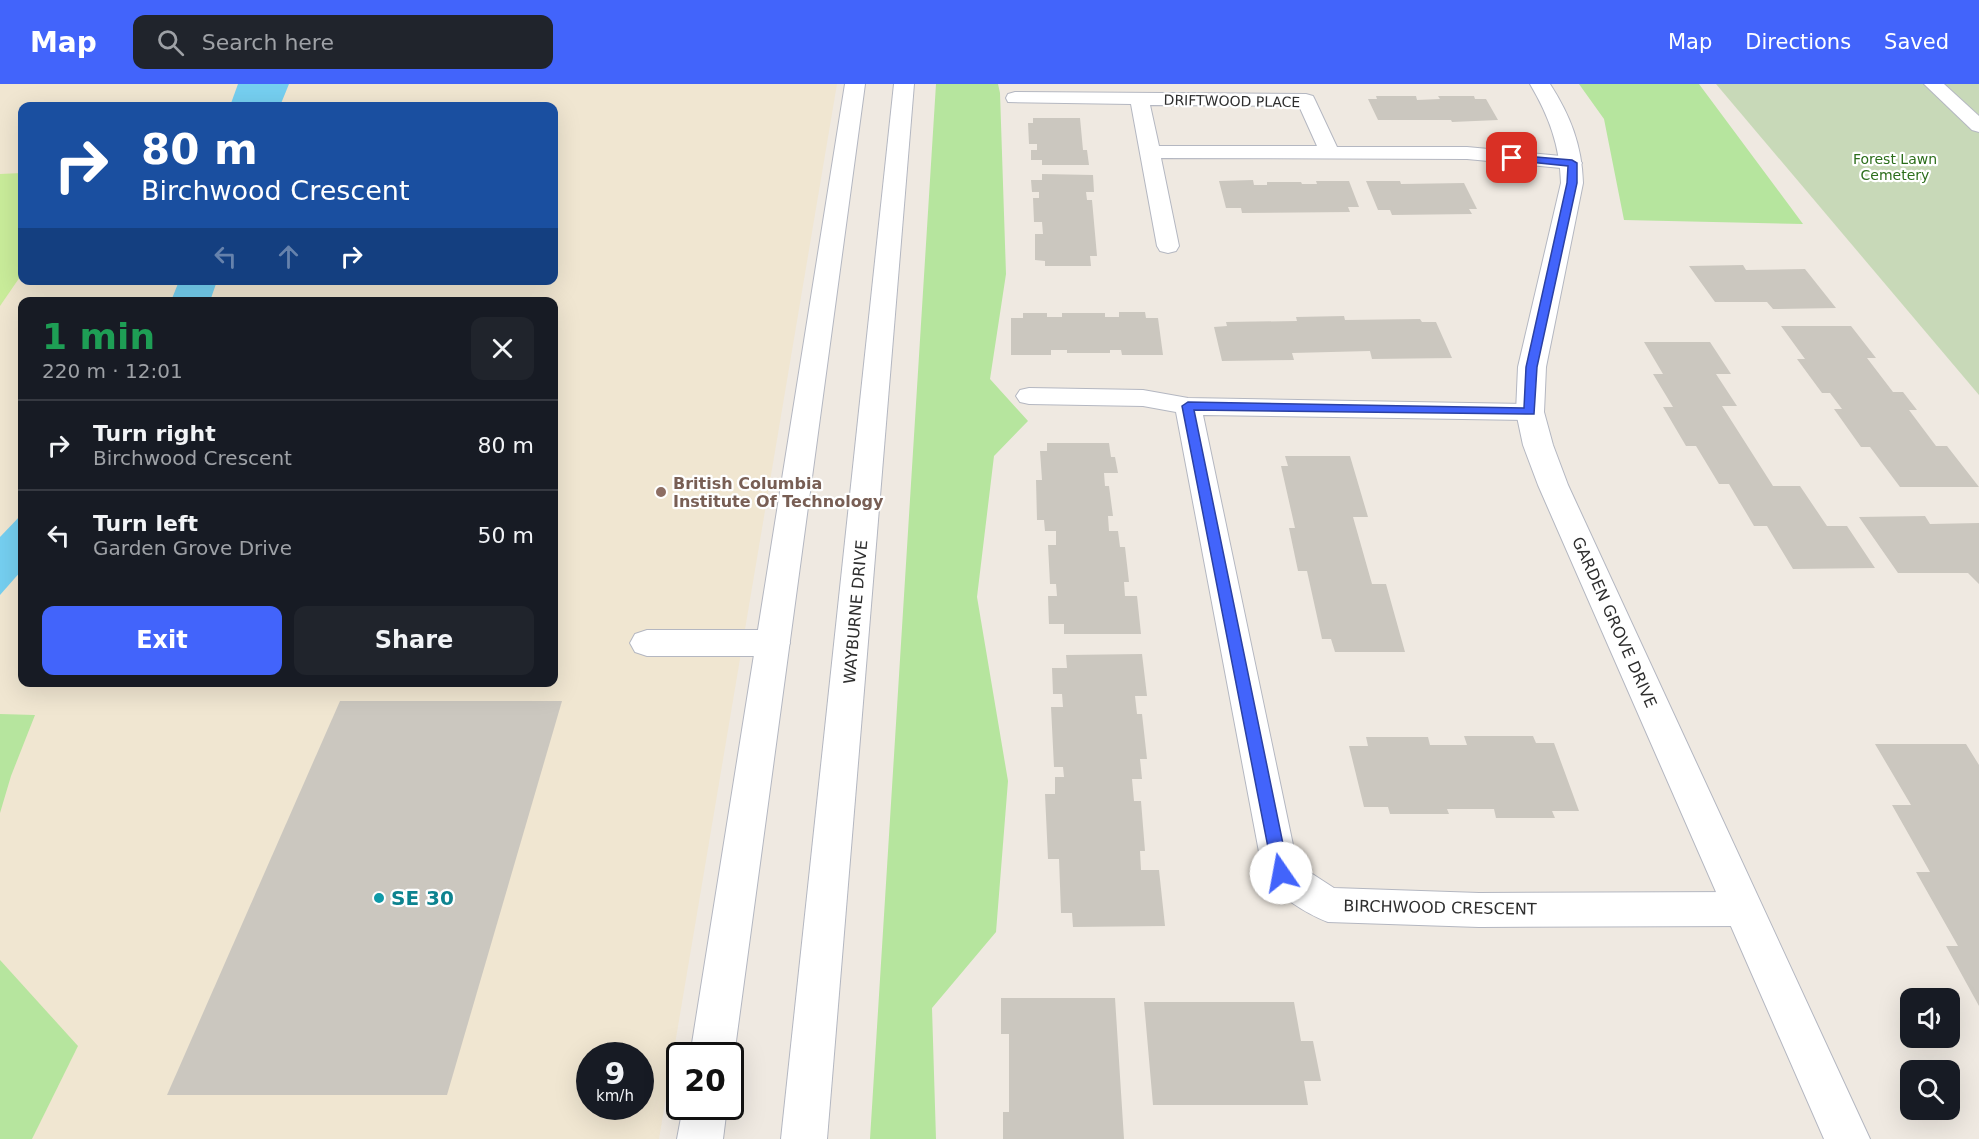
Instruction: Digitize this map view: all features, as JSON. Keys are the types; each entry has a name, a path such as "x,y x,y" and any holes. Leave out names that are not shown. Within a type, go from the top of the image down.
{"street":[{"path":"714,1042 855,84"},
{"name":"WAYBURNE DRIVE","path":"804,1139 904,84"},
{"name":"GARDEN GROVE DRIVE","path":"1540,84 1565,127 1572,163 1572,183 1532,367 1530,412 1538,445 1553,485 1847,1139"},
{"path":"647,642 773,642"},
{"path":"700,1139 703,1120"}],"lane":[{"path":"1933,84 1979,126"},
{"name":"DRIFTWOOD PLACE","path":"1015,98 1306,100 1329,152"},
{"name":"DRIFTWOOD PLACE","path":"1140,100 1168,246"},
{"path":"1150,152 1467,153 1572,163"},
{"path":"1029,396 1143,398 1188,406 1530,412"},
{"name":"BIRCHWOOD CRESCENT","path":"1188,406 1281,873 1328,905 1479,910 1744,909"}],"shaded area":[{"name":"British Columbia Institute Of Technology","path":"0,84 837,84 675,1042 666,1042 666,1098 659,1139 0,1139"}],"green space":[{"path":"936,84 998,84 1000,93 1006,274 990,379 1028,421 994,456 977,597 1008,781 996,932 932,1008 936,1139 870,1139"},
{"path":"1579,84 1699,84 1803,224 1624,220 1604,119"},
{"name":"Forest Lawn Cemetery","path":"1716,84 1979,84 1979,395"},
{"path":"18,173 18,280 0,306 0,174"},
{"path":"0,714 35,715 11,776 0,813"},
{"path":"0,960 78,1046 32,1139 0,1139"}],"water":[{"path":"238,84 289,84 282,102 231,102"},
{"path":"177,285 216,285 211,297 173,297"},
{"path":"18,518 18,575 0,595 0,537"}],"building":[{"path":"1376,96 1416,96 1417,100 1440,99 1438,96 1474,96 1475,99 1486,99 1498,120 1452,122 1451,120 1378,120 1368,99 1377,99"},
{"path":"1033,118 1080,118 1083,150 1087,150 1089,165 1042,165 1042,160 1031,160 1031,150 1037,150 1037,144 1029,144 1028,123 1033,123"},
{"path":"1042,174 1093,175 1094,192 1086,192 1087,200 1092,200 1097,256 1090,256 1091,266 1045,266 1045,261 1035,260 1035,234 1043,234 1042,222 1034,222 1033,198 1039,198 1039,192 1032,192 1031,180 1042,180"},
{"path":"1253,180 1254,185 1267,185 1267,182 1317,184 1316,181 1349,181 1359,207 1348,207 1350,212 1242,213 1241,208 1226,208 1219,181"},
{"path":"1366,181 1400,181 1401,184 1464,183 1477,209 1469,209 1472,214 1392,215 1390,210 1378,210"},
{"path":"1743,265 1746,270 1805,269 1836,308 1773,309 1767,302 1715,302 1689,266"},
{"path":"1119,312 1145,312 1146,318 1158,318 1163,355 1122,355 1121,350 1110,350 1110,353 1067,353 1067,350 1051,350 1051,355 1011,355 1011,318 1023,318 1023,313 1047,313 1047,317 1062,317 1062,313 1105,313 1105,317 1119,317"},
{"path":"1344,316 1345,320 1420,319 1422,322 1436,322 1452,358 1372,359 1370,351 1292,353 1294,360 1222,361 1214,327 1227,326 1226,322 1297,321 1296,317"},
{"path":"1781,326 1851,326 1876,358 1867,358 1893,392 1903,392 1917,410 1909,410 1936,446 1947,446 1979,487 1900,487 1870,447 1861,447 1834,409 1842,409 1830,393 1822,393 1797,359 1805,359"},
{"path":"1644,342 1710,342 1731,374 1716,374 1737,406 1722,406 1773,486 1800,486 1827,526 1847,526 1875,568 1793,569 1767,526 1754,526 1729,484 1719,484 1696,446 1686,446 1663,407 1673,407 1653,374 1663,374"},
{"path":"1047,443 1109,443 1111,457 1115,457 1118,473 1104,473 1105,486 1109,486 1113,516 1108,516 1109,531 1118,531 1120,547 1125,547 1129,582 1124,582 1125,596 1137,596 1141,634 1064,634 1064,624 1049,624 1048,596 1057,596 1056,584 1050,584 1048,545 1056,545 1056,531 1045,531 1044,520 1037,520 1036,480 1042,480 1040,451 1047,451"},
{"path":"1285,456 1350,456 1368,517 1353,517 1372,584 1386,584 1405,652 1335,652 1331,639 1322,639 1307,571 1298,571 1289,528 1295,528 1281,466 1288,466"},
{"path":"1925,516 1930,524 1979,523 1979,584 1968,573 1898,573 1859,517"},
{"path":"1142,654 1147,696 1135,696 1137,714 1142,714 1147,759 1140,759 1142,779 1132,779 1134,801 1141,801 1145,851 1140,851 1141,870 1159,870 1165,926 1073,927 1072,913 1061,913 1059,859 1048,859 1045,794 1055,794 1055,777 1064,777 1063,767 1054,767 1051,707 1063,707 1062,694 1053,694 1052,668 1067,668 1066,655"},
{"name":"SE 30","path":"340,701 562,701 447,1095 167,1095"},
{"path":"1464,736 1533,736 1536,743 1554,743 1579,811 1552,811 1555,818 1496,818 1494,809 1447,809 1449,814 1390,814 1388,807 1364,807 1349,746 1368,746 1366,737 1428,737 1430,745 1467,745"},
{"path":"1875,744 1966,744 1979,765 1979,1006 1946,946 1958,946 1916,872 1930,872 1892,805 1911,805"},
{"path":"1001,998 1115,998 1124,1139 1003,1139 1003,1112 1009,1112 1009,1034 1001,1034"},
{"path":"1144,1002 1294,1002 1301,1041 1313,1041 1321,1081 1304,1081 1308,1105 1153,1105"}],"place":[{"name":"British Columbia Institute Of Technology","path":"661,492"},
{"name":"SE 30","path":"379,898"}],"route":[{"path":"1281,873 1258,767 1188,406 1530,412 1532,367 1572,183 1572,163 1512,158"}]}
